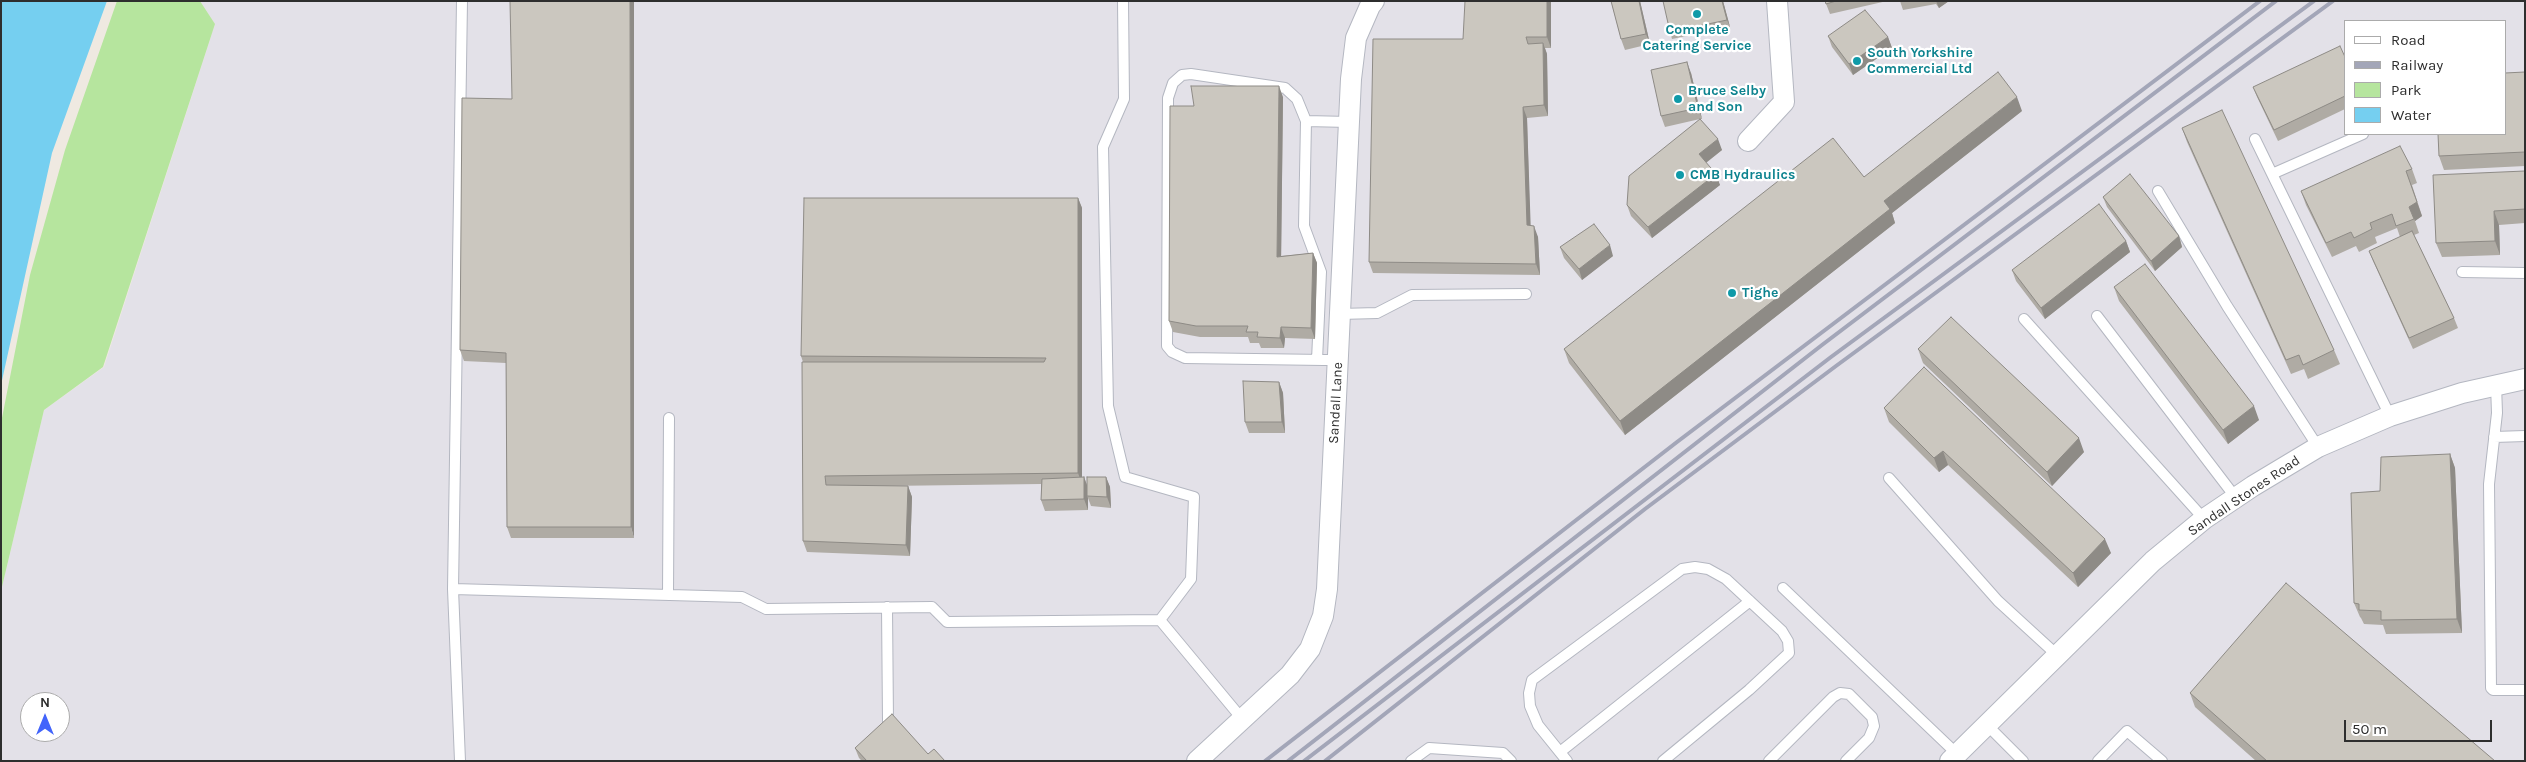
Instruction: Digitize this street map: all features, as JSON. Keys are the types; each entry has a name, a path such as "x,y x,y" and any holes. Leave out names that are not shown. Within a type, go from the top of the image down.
{"street":[{"name":"Sandall Lane","path":"1197,761 1290,675 1310,649 1323,616 1327,589 1349,122 1356,38 1374,1"},
{"path":"1748,141 1784,102 1777,1"},
{"name":"Sandall Stones Road","path":"1953,757 2153,561 2204,519 2318,446 2390,416 2462,392 2525,379"}],"lane":[{"path":"460,761 453,589 462,1"},
{"path":"1123,1 1124,99 1103,147 1108,406 1125,477 1194,497 1191,579 1160,620"},
{"path":"1317,360 1321,280 1318,259 1309,242 1304,226 1306,121 1297,99 1285,88 1191,74 1182,75 1173,83 1168,98 1167,346 1172,352 1185,358 1317,360 1338,360"},
{"path":"1306,121 1349,122"},
{"path":"2272,174 2361,135"},
{"path":"2255,139 2390,416"},
{"path":"2158,191 2227,306 2318,446"},
{"path":"2462,272 2525,272"},
{"path":"1340,314 1377,312 1412,295 1526,294"},
{"path":"2097,316 2236,498"},
{"path":"2024,319 2204,519"},
{"path":"2496,385 2497,413 2489,484 2491,688 2493,690 2525,690"},
{"path":"668,595 669,418"},
{"path":"2494,437 2525,436"},
{"path":"1889,478 1998,601 2057,655"},
{"path":"1663,761 1749,690 1789,653 1788,641 1782,631 1750,601 1726,579 1708,569 1695,567 1682,569 1532,680 1529,693 1530,706 1538,725 1563,757 1750,601"},
{"path":"1783,588 1953,757"},
{"path":"453,589 742,597 766,609 932,607 947,622 1160,620"},
{"path":"887,607 888,720"},
{"path":"1160,620 1243,720"},
{"path":"1769,761 1832,697 1840,692 1849,694 1872,717 1874,726 1869,738 1846,761"},
{"path":"1987,724 2023,761"},
{"path":"2098,761 2127,731 2162,761"},
{"path":"1411,761 1429,748 1503,753 1511,761"}],"shaded area":[{"path":"200,1 2525,1 2525,761 1,761 1,591 44,410 104,367 215,24"}],"green space":[{"path":"117,1 200,1 215,24 103,367 44,410 1,591 1,423 30,275 65,150"}],"water":[{"path":"1,1 107,1 52,153 1,385"}],"building":[{"path":"510,1 630,1 631,527 507,527 506,353 460,350 462,98 512,99"},
{"path":"1465,1 1547,1 1547,37 1526,37 1528,44 1543,43 1544,105 1523,107 1527,225 1534,226 1536,264 1369,262 1373,39 1463,39"},
{"path":"1611,1 1639,1 1646,34 1621,39"},
{"name":"Complete Catering Service","path":"1663,1 1722,1 1727,20 1670,32"},
{"path":"1825,1 1836,1 1826,4"},
{"name":"South Yorkshire Commercial Ltd","path":"1865,10 1888,37 1849,64 1828,36"},
{"path":"2340,46 2344,55 2344,96 2274,130 2253,87"},
{"name":"Bruce Selby and Son","path":"1687,62 1698,108 1661,116 1651,70"},
{"name":"Tighe","path":"1998,72 2017,97 1884,201 1890,209 1620,421 1564,349 1833,138 1864,177"},
{"path":"2525,72 2525,152 2439,156 2438,135 2506,135 2506,73"},
{"path":"1191,86 1279,86 1277,257 1313,253 1311,328 1281,327 1280,338 1257,337 1258,332 1246,332 1248,326 1196,326 1169,321 1170,106 1194,106"},
{"path":"2222,110 2334,350 2303,365 2299,355 2286,360 2182,128"},
{"name":"CMB Hydraulics","path":"1700,119 1718,139 1699,154 1716,174 1648,227 1627,205 1629,176"},
{"path":"2400,146 2412,169 2406,171 2417,202 2409,207 2414,219 2396,226 2392,214 2370,223 2372,229 2354,238 2351,232 2326,243 2301,191"},
{"path":"2525,171 2525,209 2494,211 2495,241 2436,243 2433,175"},
{"path":"2130,174 2179,236 2151,261 2103,197"},
{"path":"804,198 1078,198 1078,473 825,476 826,485 908,486 906,545 803,541 802,362 1044,362 1046,358 801,356"},
{"path":"2099,204 2126,241 2041,308 2012,270"},
{"path":"1594,224 1610,245 1579,269 1560,247"},
{"path":"2412,231 2454,318 2409,338 2369,251"},
{"path":"2145,264 2254,406 2223,430 2114,287"},
{"path":"1951,317 2079,438 2047,472 1918,349"},
{"path":"1924,367 2105,539 2073,573 1943,451 1934,458 1884,408"},
{"path":"1243,381 1279,382 1282,422 1245,422"},
{"path":"2450,454 2457,619 2381,620 2381,611 2359,610 2359,604 2354,603 2351,493 2380,491 2381,457"},
{"path":"1084,477 1084,499 1041,500 1042,479"},
{"path":"1087,477 1106,477 1107,497 1087,496"},
{"path":"2286,583 2495,761 2267,761 2190,693"},
{"path":"892,714 928,754 934,749 945,761 867,761 855,748"}],"railway":[{"path":"1265,761 1677,442 2260,1"},
{"path":"1288,761 1822,345 2276,1"},
{"path":"1304,761 1831,357 2314,1"},
{"path":"1325,761 1645,509 1836,366 2333,1"}],"place":[{"name":"Complete Catering Service","path":"1697,14"},
{"name":"South Yorkshire Commercial Ltd","path":"1857,61"},
{"name":"Bruce Selby and Son","path":"1678,99"},
{"name":"CMB Hydraulics","path":"1680,175"},
{"name":"Tighe","path":"1732,293"}]}
